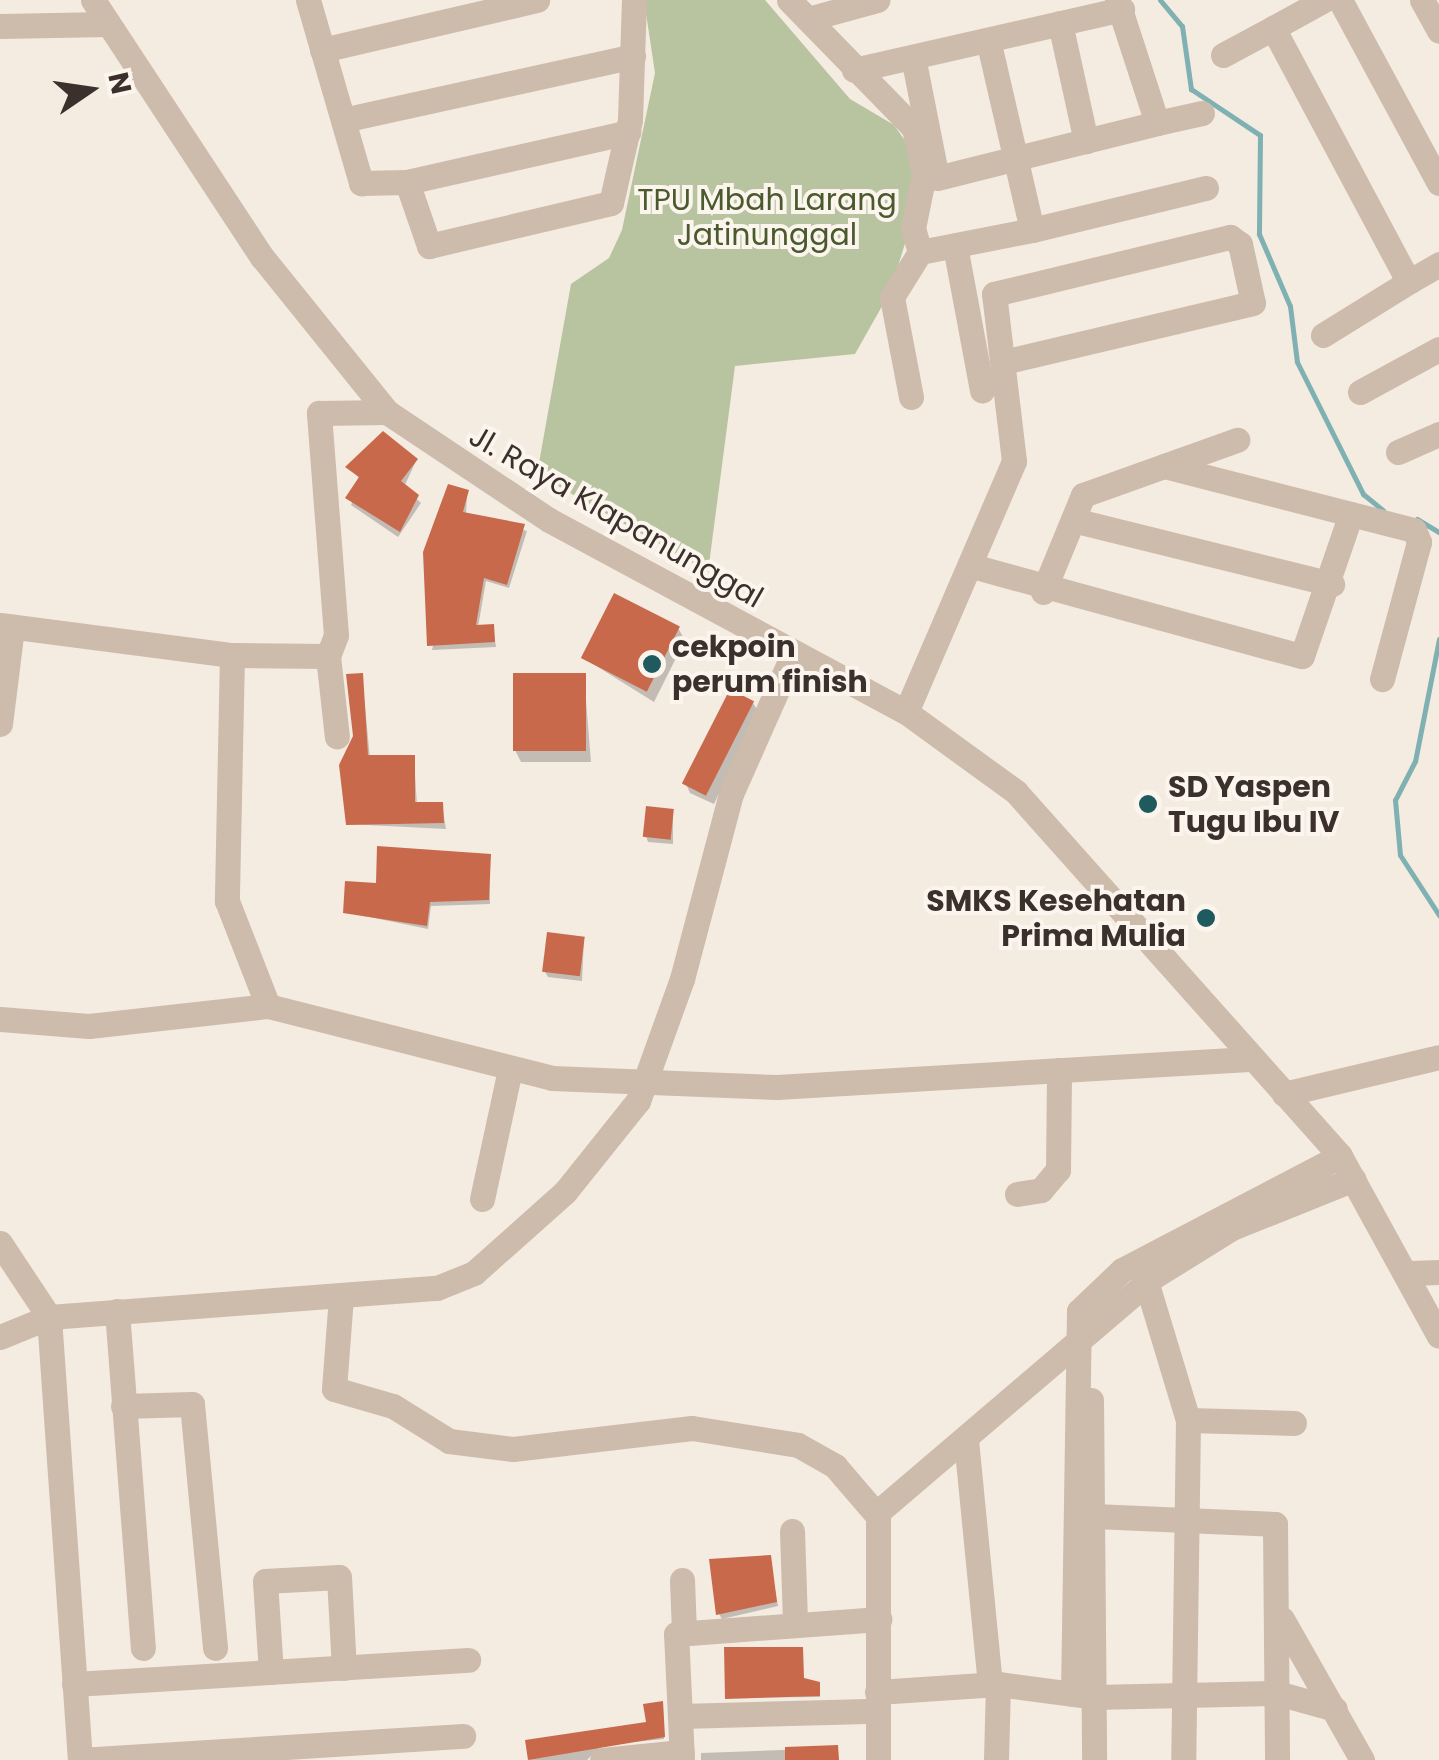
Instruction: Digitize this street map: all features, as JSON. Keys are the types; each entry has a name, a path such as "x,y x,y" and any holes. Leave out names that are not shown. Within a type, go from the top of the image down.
{"street":[{"name":"Jl. Raya Klapanunggal","path":"93,0 262,257 387,412 549,520 906,712 1016,792 1340,1156 1410,1274 1439,1336"},
{"path":"308,0 365,188 628,132"},
{"path":"322,50 537,0"},
{"path":"407,182 426,244 459,242 611,203 628,132 634,0"},
{"path":"789,0 914,128 930,180"},
{"path":"808,19 877,0"},
{"path":"1223,55 1324,0"},
{"path":"1340,0 1439,183"},
{"path":"1422,0 1439,31"},
{"path":"854,70 1060,24 1120,4 1157,123"},
{"path":"0,26 108,24"},
{"path":"1060,24 1086,140"},
{"path":"1273,28 1410,281"},
{"path":"988,40 1032,230"},
{"path":"343,120 633,56"},
{"path":"910,397 892,297 920,252 913,228 930,180 914,57"},
{"path":"930,180 1202,113"},
{"path":"920,252 1206,188"},
{"path":"906,712 972,566 1016,451 1004,362 998,290 1230,238 1240,244 1250,304 1004,362"},
{"path":"955,246 982,390"},
{"path":"1323,335 1439,264"},
{"path":"1360,392 1439,348"},
{"path":"337,737 328,656 336,635 318,413 387,412"},
{"path":"1398,452 1439,434"},
{"path":"1043,592 1083,496 1238,440"},
{"path":"1164,466 1352,514 1419,538 1382,678"},
{"path":"972,566 1043,592 1302,656 1332,584 1352,514"},
{"path":"1072,520 1332,584"},
{"path":"0,724 6,626 232,655 328,656"},
{"path":"0,1337 49,1317 437,1288 474,1273 606,1149 648,1079 730,794 793,654"},
{"path":"232,655 227,901 268,1006"},
{"path":"0,1020 89,1026 268,1006 510,1070 777,1087 1253,1059"},
{"path":"1284,1094 1439,1057"},
{"path":"482,1200 510,1070"},
{"path":"1017,1194 1047,1186 1058,1170 1059,1070"},
{"path":"1084,1696 1094,1516 1079,1312 1122,1270 1340,1156"},
{"path":"877,1514 1146,1281 1232,1228 1354,1179"},
{"path":"0,1243 49,1317 80,1760 464,1736"},
{"path":"1410,1274 1439,1272"},
{"path":"1146,1281 1188,1420 1183,1760"},
{"path":"340,1296 334,1388 393,1406 449,1441 513,1449 692,1428 798,1445 836,1466 877,1514 882,1692 878,1760"},
{"path":"117,1310 143,1648"},
{"path":"1081,1335 1084,1696 1094,1760"},
{"path":"122,1406 192,1404 215,1648"},
{"path":"1188,1420 1294,1423"},
{"path":"966,1440 994,1684 996,1760"},
{"path":"1094,1516 1275,1524 1282,1619 1277,1760"},
{"path":"792,1531 795,1620"},
{"path":"271,1672 265,1581 339,1577 344,1668"},
{"path":"602,1760 682,1756 671,1652 684,1631 682,1580"},
{"path":"684,1631 795,1620 878,1619"},
{"path":"1282,1619 1362,1760"},
{"path":"74,1684 468,1660"},
{"path":"680,1716 882,1692 994,1684 1084,1696 1277,1693 1334,1709"},
{"path":"882,1692 895,1760"}],"green space":[{"name":"TPU Mbah Larang Jatinunggal","path":"644,0 765,0 850,99 894,125 915,155 915,211 890,292 855,354 735,366 708,572 537,474 571,284 609,258 622,230 655,73"}],"building":[{"path":"383,431 418,459 401,481 419,495 400,532 345,498 359,477 345,467"},
{"path":"448,484 469,490 463,512 525,524 507,585 484,578 476,625 494,624 495,642 427,646 423,552"},
{"path":"614,593 680,627 647,692 581,658"},
{"path":"363,673 368,755 415,755 415,802 443,802 444,823 346,825 339,765 353,736 346,674"},
{"path":"513,673 586,673 586,751 513,751"},
{"path":"730,689 754,701 706,796 682,783"},
{"path":"646,806 674,809 671,840 643,837"},
{"path":"377,846 491,854 489,900 430,902 427,926 343,913 345,881 376,883"},
{"path":"547,932 585,937 580,976 542,972"},
{"path":"771,1555 777,1602 716,1615 709,1559"},
{"path":"724,1647 803,1647 804,1678 820,1682 820,1696 725,1699"},
{"path":"663,1701 665,1737 528,1760 525,1740 646,1722 643,1704"},
{"path":"838,1745 839,1760 785,1760 785,1747"}],"waterway":[{"path":"1160,0 1182,26 1191,89 1260,135 1259,234 1290,306 1297,362 1363,494 1383,510"},
{"path":"1417,519 1439,532"},
{"path":"1439,639 1415,761 1395,800 1400,855 1439,915"}],"place":[{"name":"cekpoin perum finish","path":"652,664"},
{"name":"SD Yaspen Tugu Ibu IV","path":"1148,804"},
{"name":"SMKS Kesehatan Prima Mulia","path":"1206,918"}]}
